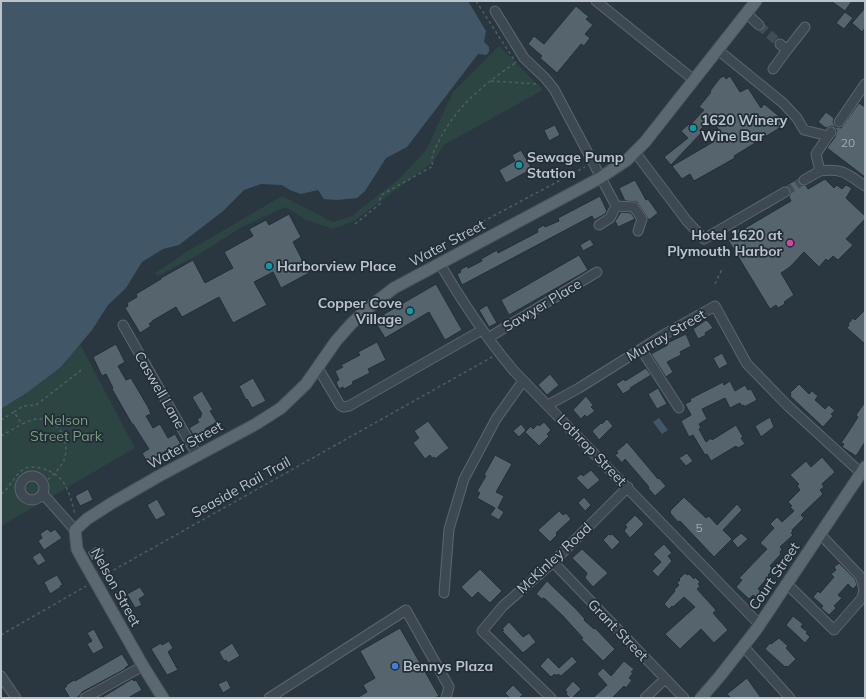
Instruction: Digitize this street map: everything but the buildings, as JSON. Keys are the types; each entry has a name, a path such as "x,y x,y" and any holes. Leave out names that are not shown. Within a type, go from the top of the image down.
{"main road":[{"name":"Water Street","path":"75,530 87,519 197,455 256,424 281,408 306,384 336,341 367,308 394,288 600,178 627,160 645,142 756,1"},
{"name":"Court Street","path":"701,698 760,625 863,470"},
{"name":"Nelson Street","path":"75,530 77,549 142,666 163,698"}],"street":[{"path":"596,1 694,80"},
{"path":"495,11 524,58 550,84 565,108 600,178 616,206"},
{"path":"746,13 759,25"},
{"path":"773,69 783,47 805,27"},
{"path":"718,50 783,103 797,118 804,130 829,134 816,154 820,171"},
{"path":"839,122 865,84"},
{"path":"634,152 687,221 704,239 785,192"},
{"path":"804,180 820,171 843,171 865,186"},
{"path":"599,225 610,218 616,206"},
{"path":"616,206 634,207 642,219 638,231"},
{"name":"Lothrop Street","path":"440,264 499,353 523,380 760,625"},
{"name":"Sawyer Place","path":"318,368 340,405 349,406 485,334 597,272"},
{"name":"Murray Street","path":"548,405 579,388 688,320 715,306 747,364 788,406 863,470"},
{"name":"Caswell Lane","path":"123,325 197,455"},
{"path":"641,349 679,408"},
{"path":"444,593 450,529 464,479 496,419 523,380"},
{"path":"30,475 42,479 44,483 45,491 42,497 37,500 26,499 20,491 20,484 24,478 30,475"},
{"name":"McKinley Road","path":"551,698 482,631 503,606 553,562 628,487"},
{"path":"43,494 75,530"},
{"path":"787,584 834,630 862,598 864,589 860,576 820,534"},
{"name":"Grant Street","path":"553,562 684,698"},
{"path":"269,698 406,610 449,687 446,698"},
{"path":"743,646 790,698"},
{"path":"85,698 142,666"},
{"path":"1,676 16,698"},
{"path":"645,698 665,679"}],"path":[{"path":"476,1 516,64"},
{"path":"354,224 381,203 380,199 383,194 433,166 431,161 433,152 451,121 464,103 496,76 524,58"},
{"path":"491,81 550,84"},
{"path":"715,284 722,269"},
{"name":"Seaside Rail Trail","path":"1,636 95,581 492,357"},
{"path":"1,420 23,406 36,405 84,368"},
{"path":"14,412 22,424"},
{"path":"1,436 34,419 45,420 59,428 64,435 66,451 61,466 55,474 44,483"},
{"path":"1,494 10,485 18,473 26,468 38,468 55,474 61,478 68,490 75,514"}],"green space":[{"path":"499,46 543,90 444,145 433,162 354,221 333,229 306,220 285,207 240,228 198,255 158,276 155,273 188,251 282,196 333,222 352,216 400,178 426,150 453,92"},
{"name":"Nelson Street Park","path":"80,344 135,448 1,526 1,409 28,392 61,367"}],"water":[{"path":"1,1 468,1 486,31 484,42 489,47 489,52 486,55 478,54 407,147 386,158 365,191 357,198 337,200 324,199 318,190 301,194 282,185 261,184 244,190 223,211 179,245 163,249 142,262 126,288 108,305 92,330 61,367 28,392 1,409"},
{"path":"659,418 668,430 662,434 653,422"}],"tunnel":[{"path":"759,25 780,44"},
{"path":"785,192 804,180"}],"place":[{"name":"1620 Winery Wine Bar","path":"693,128"},
{"name":"Sewage Pump Station","path":"519,165"},
{"name":"Hotel 1620 at Plymouth Harbor","path":"790,243"},
{"name":"Harborview Place","path":"269,266"},
{"name":"Copper Cove Village","path":"410,311"},
{"name":"Bennys Plaza","path":"395,666"}]}
